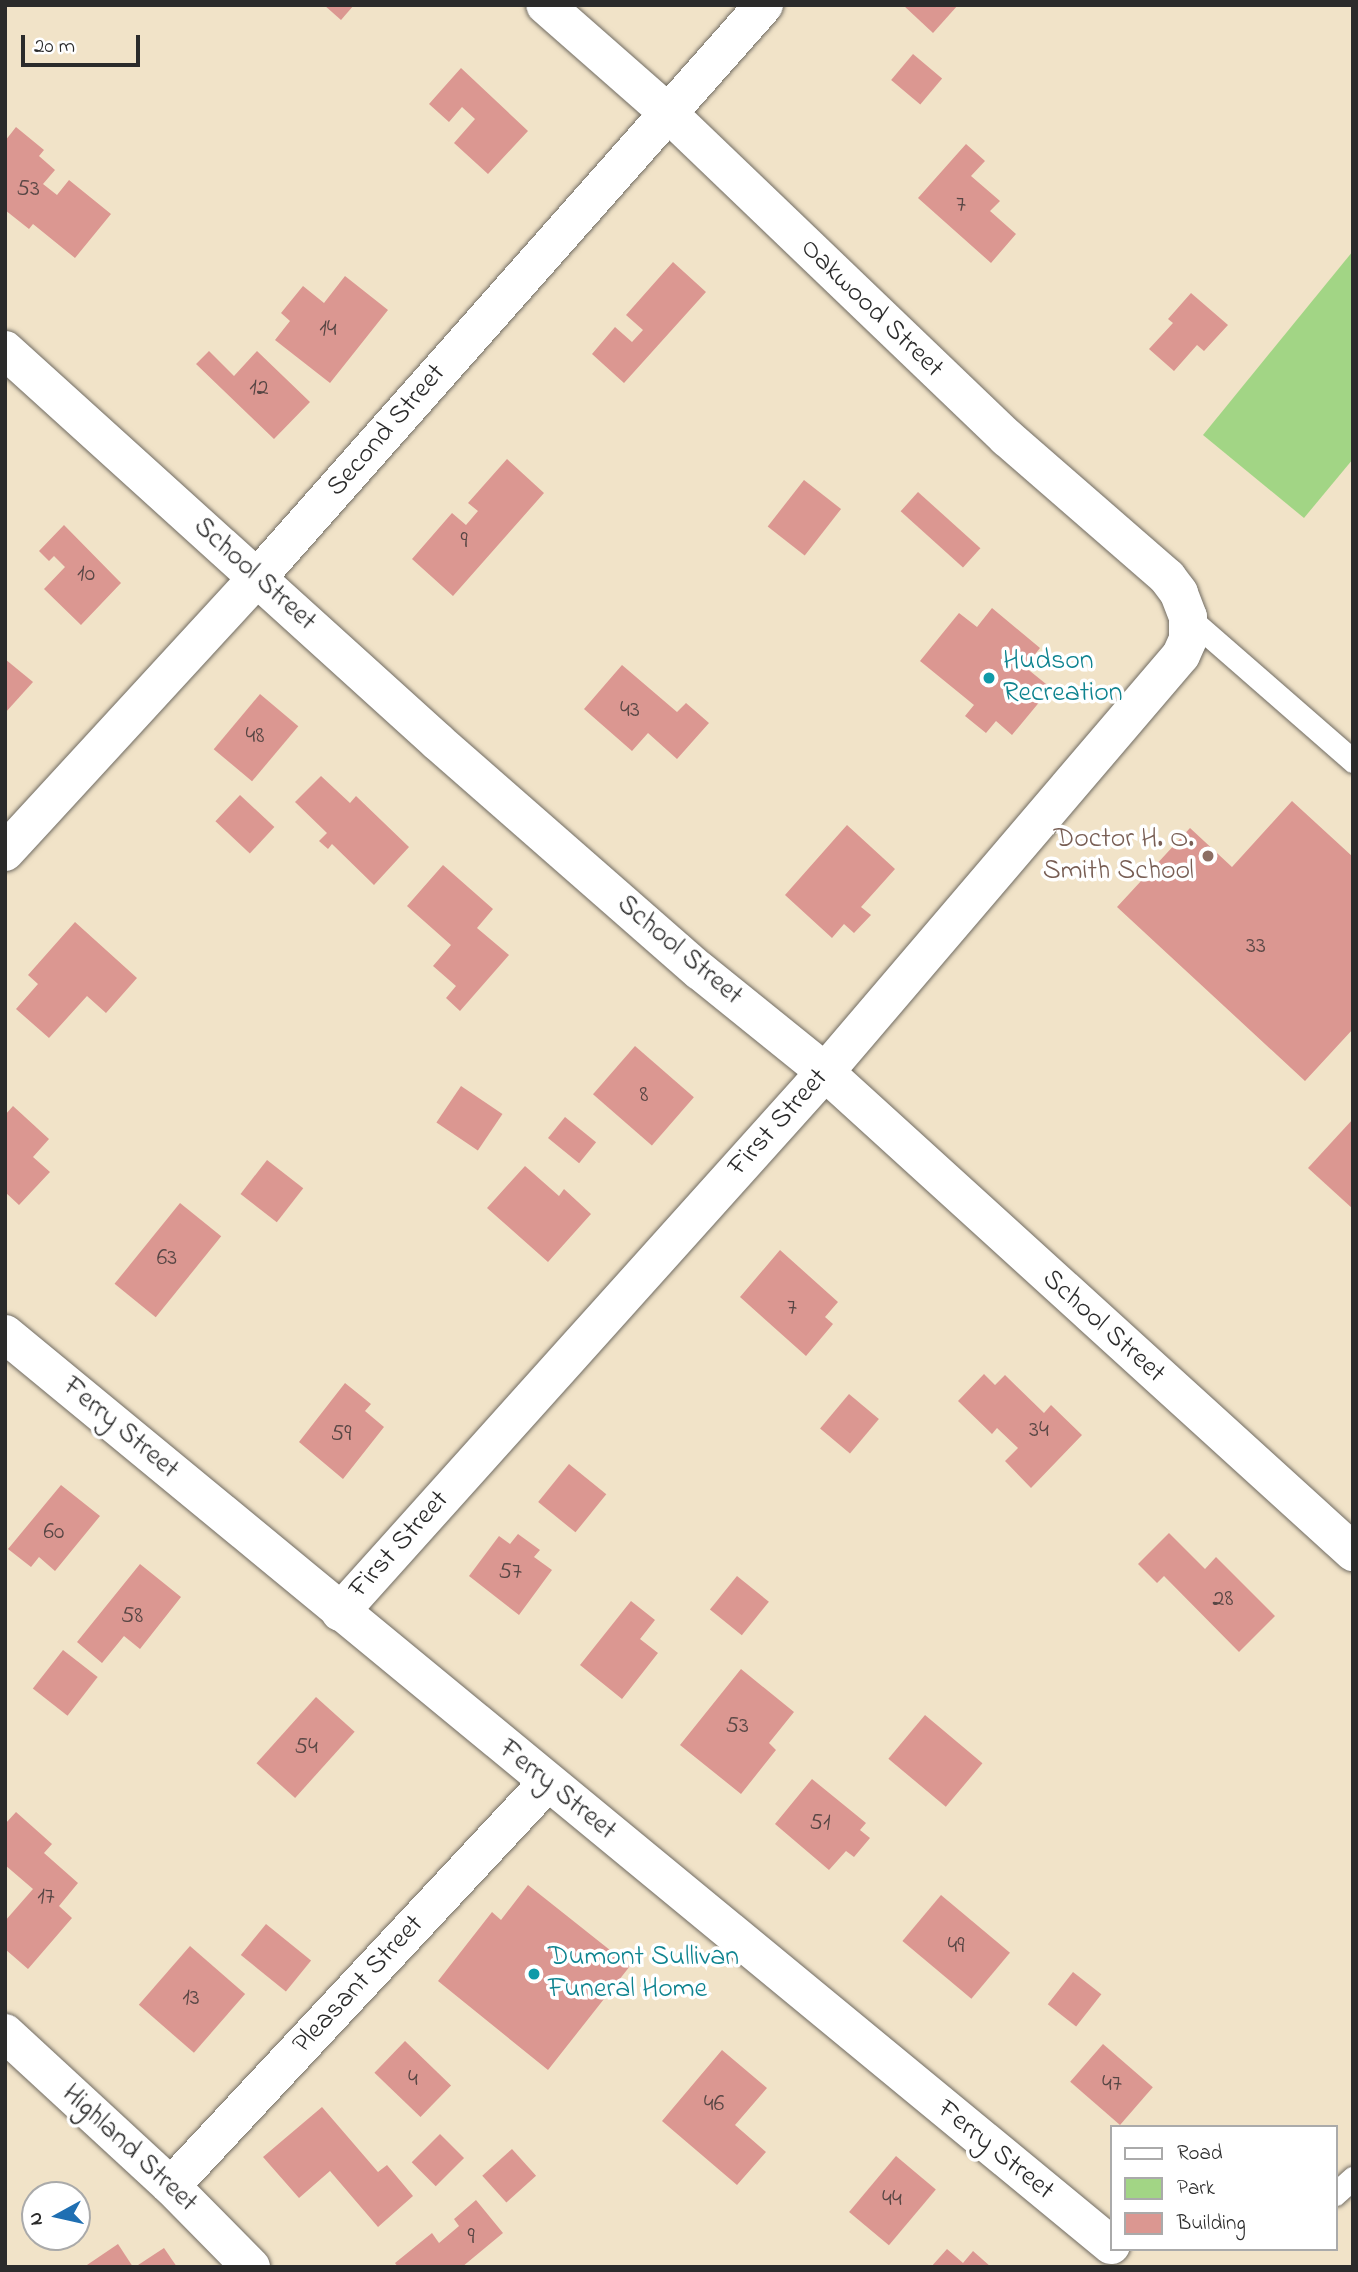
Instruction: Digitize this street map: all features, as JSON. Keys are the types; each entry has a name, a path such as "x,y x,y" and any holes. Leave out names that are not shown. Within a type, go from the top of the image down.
{"street":[{"name":"Oakwood Street","path":"545,5 667,112 1007,438 1167,577 1179,593 1188,617"},
{"name":"Second Street","path":"5,852 257,578 764,5"},
{"name":"School Street","path":"5,349 257,578 690,962 825,1072 1353,1552"},
{"name":"First Street","path":"340,1612 825,1072 1181,655 1188,639 1188,617"},
{"name":"Ferry Street","path":"5,1334 1110,2244"},
{"name":"Pleasant Street","path":"171,2186 547,1783"},
{"name":"Highland Street","path":"5,2033 171,2186 251,2267"},
{"path":"1118,2251 1137,2267"}],"lane":[{"path":"1188,617 1353,761"},
{"path":"1337,2192 1353,2178"}],"green space":[{"path":"1353,251 1353,459 1304,518 1203,435"}],"building":[{"path":"324,5 354,5 341,20"},
{"path":"903,5 958,5 933,33"},
{"path":"913,54 942,78 920,104 891,80"},
{"path":"461,68 528,131 488,174 454,143 475,119 462,107 449,122 429,104"},
{"path":"16,127 44,150 39,156 55,170 43,184 57,195 69,180 111,214 75,258 33,224 29,229 5,210 5,141"},
{"path":"966,144 985,161 971,176 1000,201 990,211 1016,234 991,263 918,198"},
{"path":"673,262 706,292 624,383 592,354 615,327 632,342 643,330 626,315"},
{"path":"345,276 388,310 330,383 275,340 290,321 281,313 303,286 324,303"},
{"path":"1191,293 1228,325 1204,351 1197,345 1174,371 1149,349 1173,323 1168,319"},
{"path":"209,351 234,376 257,351 310,402 274,439 196,364"},
{"path":"507,459 544,493 453,596 412,559 452,513 466,525 478,511 468,503"},
{"path":"804,480 841,509 805,555 768,526"},
{"path":"918,492 980,548 963,568 901,511"},
{"path":"64,525 121,583 81,625 44,589 65,567 54,556 49,561 39,551"},
{"name":"Hudson Recreation","path":"992,608 1040,648 1025,667 1051,688 1012,735 996,721 986,733 965,716 974,705 920,661 959,613 977,627"},
{"path":"5,659 33,682 5,713"},
{"path":"622,665 677,712 686,703 709,723 677,759 648,733 632,751 584,709"},
{"path":"260,694 298,726 252,781 214,749"},
{"path":"321,776 350,803 356,796 409,847 374,885 332,844 328,849 319,841 327,833 295,802"},
{"path":"240,795 274,827 250,853 215,821"},
{"path":"1292,801 1353,857 1353,1029 1305,1081 1117,907 1190,828 1232,867"},
{"path":"847,825 895,869 861,907 871,915 854,933 844,924 832,938 785,895"},
{"path":"443,865 493,909 477,928 509,955 460,1011 446,998 456,986 433,966 451,945 407,906"},
{"path":"75,922 137,978 106,1013 87,996 49,1038 16,1009 38,984 28,975"},
{"path":"635,1046 694,1097 652,1145 593,1094"},
{"path":"461,1086 502,1114 478,1150 436,1122"},
{"path":"13,1106 49,1139 33,1157 50,1172 19,1205 5,1192 5,1115"},
{"path":"565,1117 596,1142 579,1163 548,1138"},
{"path":"1353,1119 1353,1209 1308,1168"},
{"path":"267,1160 303,1188 277,1222 241,1194"},
{"path":"525,1166 559,1196 564,1189 591,1214 548,1262 487,1208"},
{"path":"180,1203 221,1236 156,1317 115,1284"},
{"path":"780,1250 838,1302 825,1317 833,1324 806,1356 740,1297"},
{"path":"984,1374 995,1385 1005,1375 1044,1413 1051,1405 1082,1435 1031,1488 1005,1461 1018,1448 997,1428 992,1434 958,1401"},
{"path":"345,1383 371,1404 365,1411 384,1427 343,1479 299,1442"},
{"path":"849,1394 879,1419 850,1454 820,1428"},
{"path":"569,1464 606,1494 575,1532 538,1502"},
{"path":"61,1485 100,1516 55,1571 39,1557 31,1567 8,1549"},
{"path":"1169,1533 1205,1569 1216,1557 1275,1616 1239,1652 1164,1576 1157,1583 1138,1564"},
{"path":"518,1534 540,1550 534,1557 552,1570 519,1615 469,1576 499,1536 510,1544"},
{"path":"140,1564 181,1597 140,1649 124,1636 102,1663 77,1642"},
{"path":"737,1576 769,1602 742,1635 710,1609"},
{"path":"631,1601 655,1620 640,1639 658,1653 622,1699 580,1665"},
{"path":"63,1650 98,1677 68,1716 33,1689"},
{"path":"741,1669 794,1712 769,1743 776,1750 741,1794 680,1745"},
{"path":"316,1697 355,1732 295,1798 256,1763"},
{"path":"925,1715 982,1763 946,1807 888,1759"},
{"path":"812,1779 866,1823 860,1830 870,1838 854,1857 846,1851 829,1870 775,1824"},
{"path":"16,1812 52,1844 44,1853 78,1883 59,1906 72,1918 28,1969 5,1949 5,1921 33,1889 5,1865 5,1824"},
{"name":"Dumont Sullivan Funeral Home","path":"528,1885 630,1966 548,2070 438,1981 492,1912 501,1920"},
{"path":"941,1895 1010,1953 971,1999 902,1941"},
{"path":"266,1924 311,1961 286,1992 241,1955"},
{"path":"190,1946 245,1994 194,2053 139,2005"},
{"path":"1073,1972 1101,1994 1076,2026 1048,2004"},
{"path":"405,2041 451,2085 420,2117 374,2073"},
{"path":"1103,2044 1153,2087 1120,2125 1070,2082"},
{"path":"722,2050 767,2088 735,2125 766,2152 737,2185 662,2121"},
{"path":"322,2107 378,2172 387,2165 413,2196 378,2227 330,2171 299,2198 263,2157"},
{"path":"440,2134 464,2158 436,2186 412,2162"},
{"path":"512,2149 536,2176 506,2203 482,2176"},
{"path":"896,2156 936,2189 889,2245 849,2212"},
{"path":"476,2200 503,2233 462,2267 398,2267 395,2263 432,2233 439,2243 459,2226 454,2219"},
{"path":"118,2244 133,2267 84,2267"},
{"path":"164,2248 177,2267 135,2267"},
{"path":"947,2249 963,2263 973,2251 991,2267 931,2267"}],"place":[{"name":"Hudson Recreation","path":"989,678"},
{"name":"Doctor H. O. Smith School","path":"1208,856"},
{"name":"Dumont Sullivan Funeral Home","path":"534,1974"}]}
